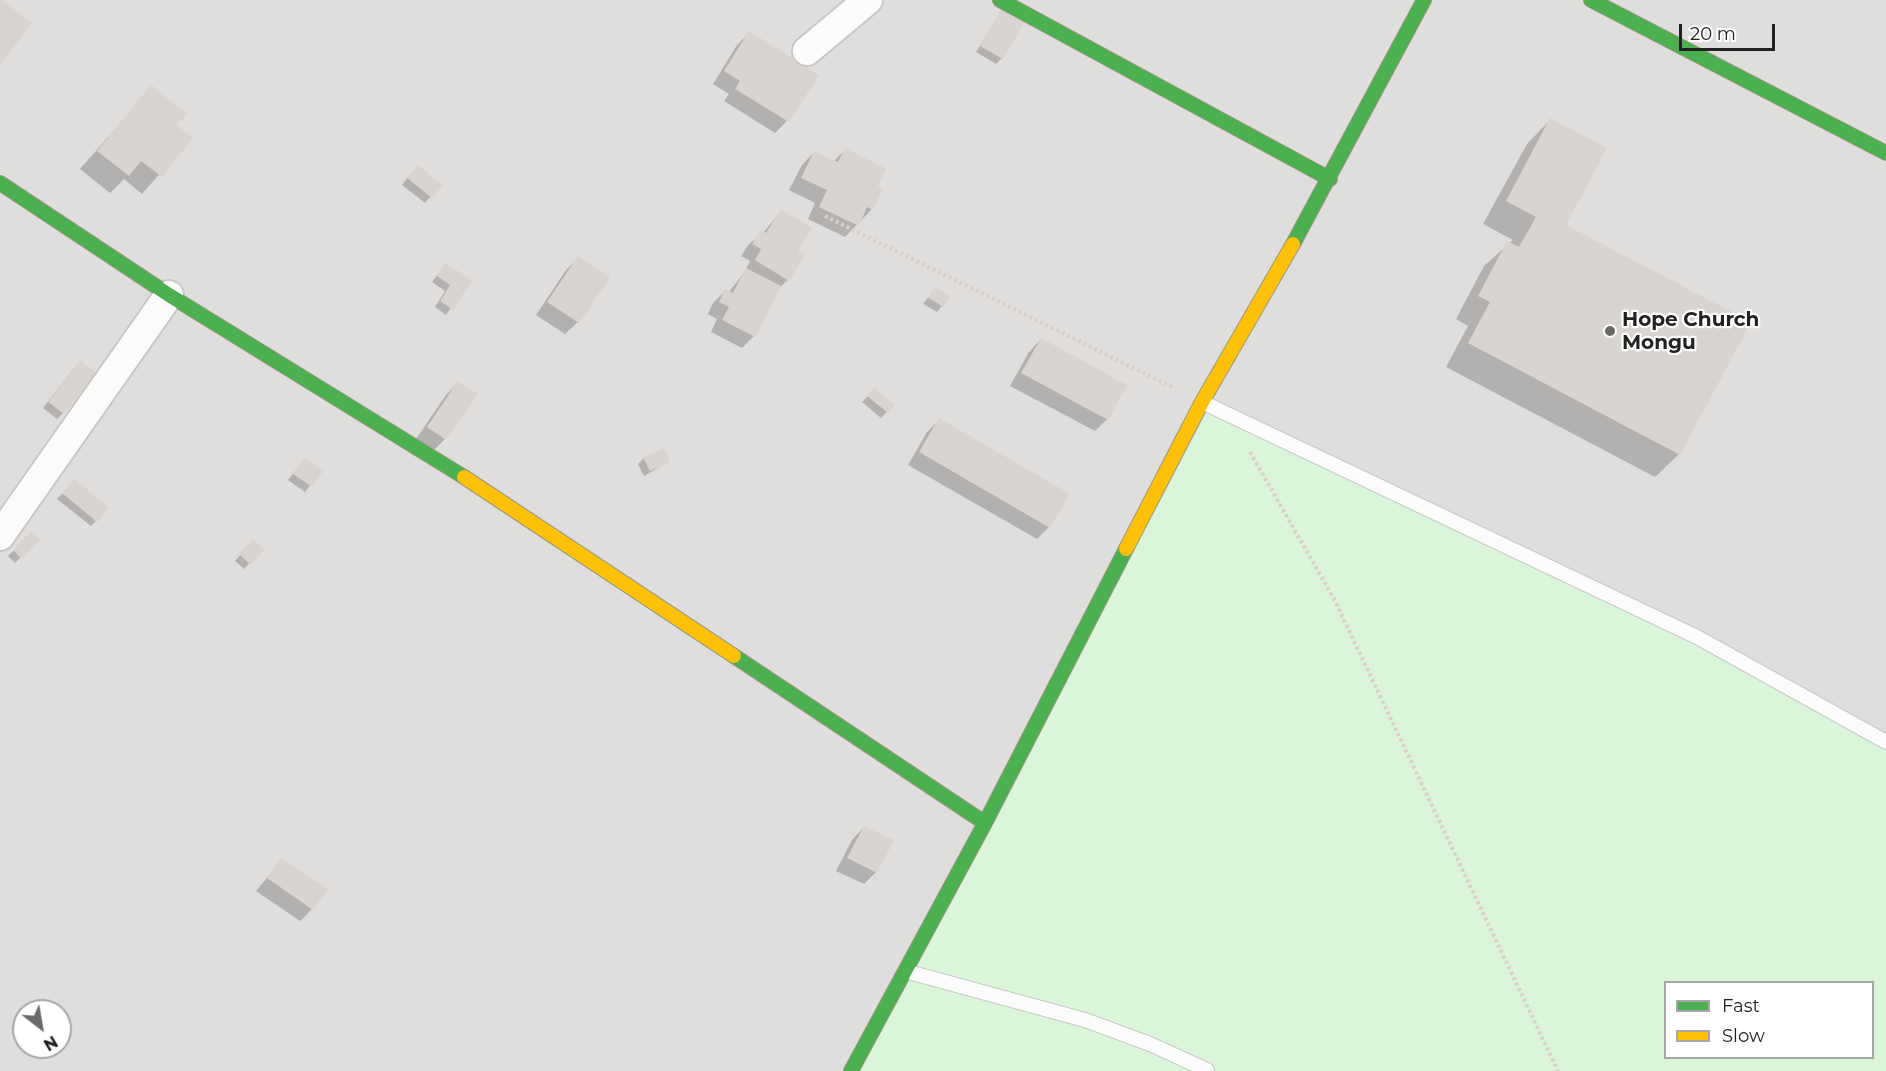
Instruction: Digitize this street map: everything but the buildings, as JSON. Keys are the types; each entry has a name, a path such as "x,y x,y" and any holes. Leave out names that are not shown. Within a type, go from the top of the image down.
{"street":[{"path":"807,51 868,0"},
{"path":"1000,0 1330,179"},
{"path":"851,1071 985,823 1203,402 1330,179 1424,0"},
{"path":"1591,0 1886,153"},
{"path":"0,183 169,295 411,442 985,823"},
{"path":"0,536 169,295"}],"lane":[{"path":"1203,402 1697,637 1886,742"},
{"path":"904,971 1085,1020 1150,1044 1208,1070"}],"path":[{"path":"825,216 1203,402"},
{"path":"1231,417 1334,599 1558,1071"}],"shaded area":[{"path":"0,0 1886,0 1886,1071 0,1071"}],"green space":[{"path":"1212,403 1697,637 1886,744 1886,1071 855,1071"}],"traffic: fast":[{"path":"1000,0 1330,179"},
{"path":"1293,244 1424,0"},
{"path":"1591,0 1886,153"},
{"path":"0,183 169,295 464,477"},
{"path":"851,1071 985,823 1126,549"},
{"path":"734,656 985,823"}],"traffic: slow":[{"path":"1126,549 1202,402 1293,244"},
{"path":"464,477 734,656"}],"place":[{"name":"Hope Church Mongu","path":"1610,331"}]}
